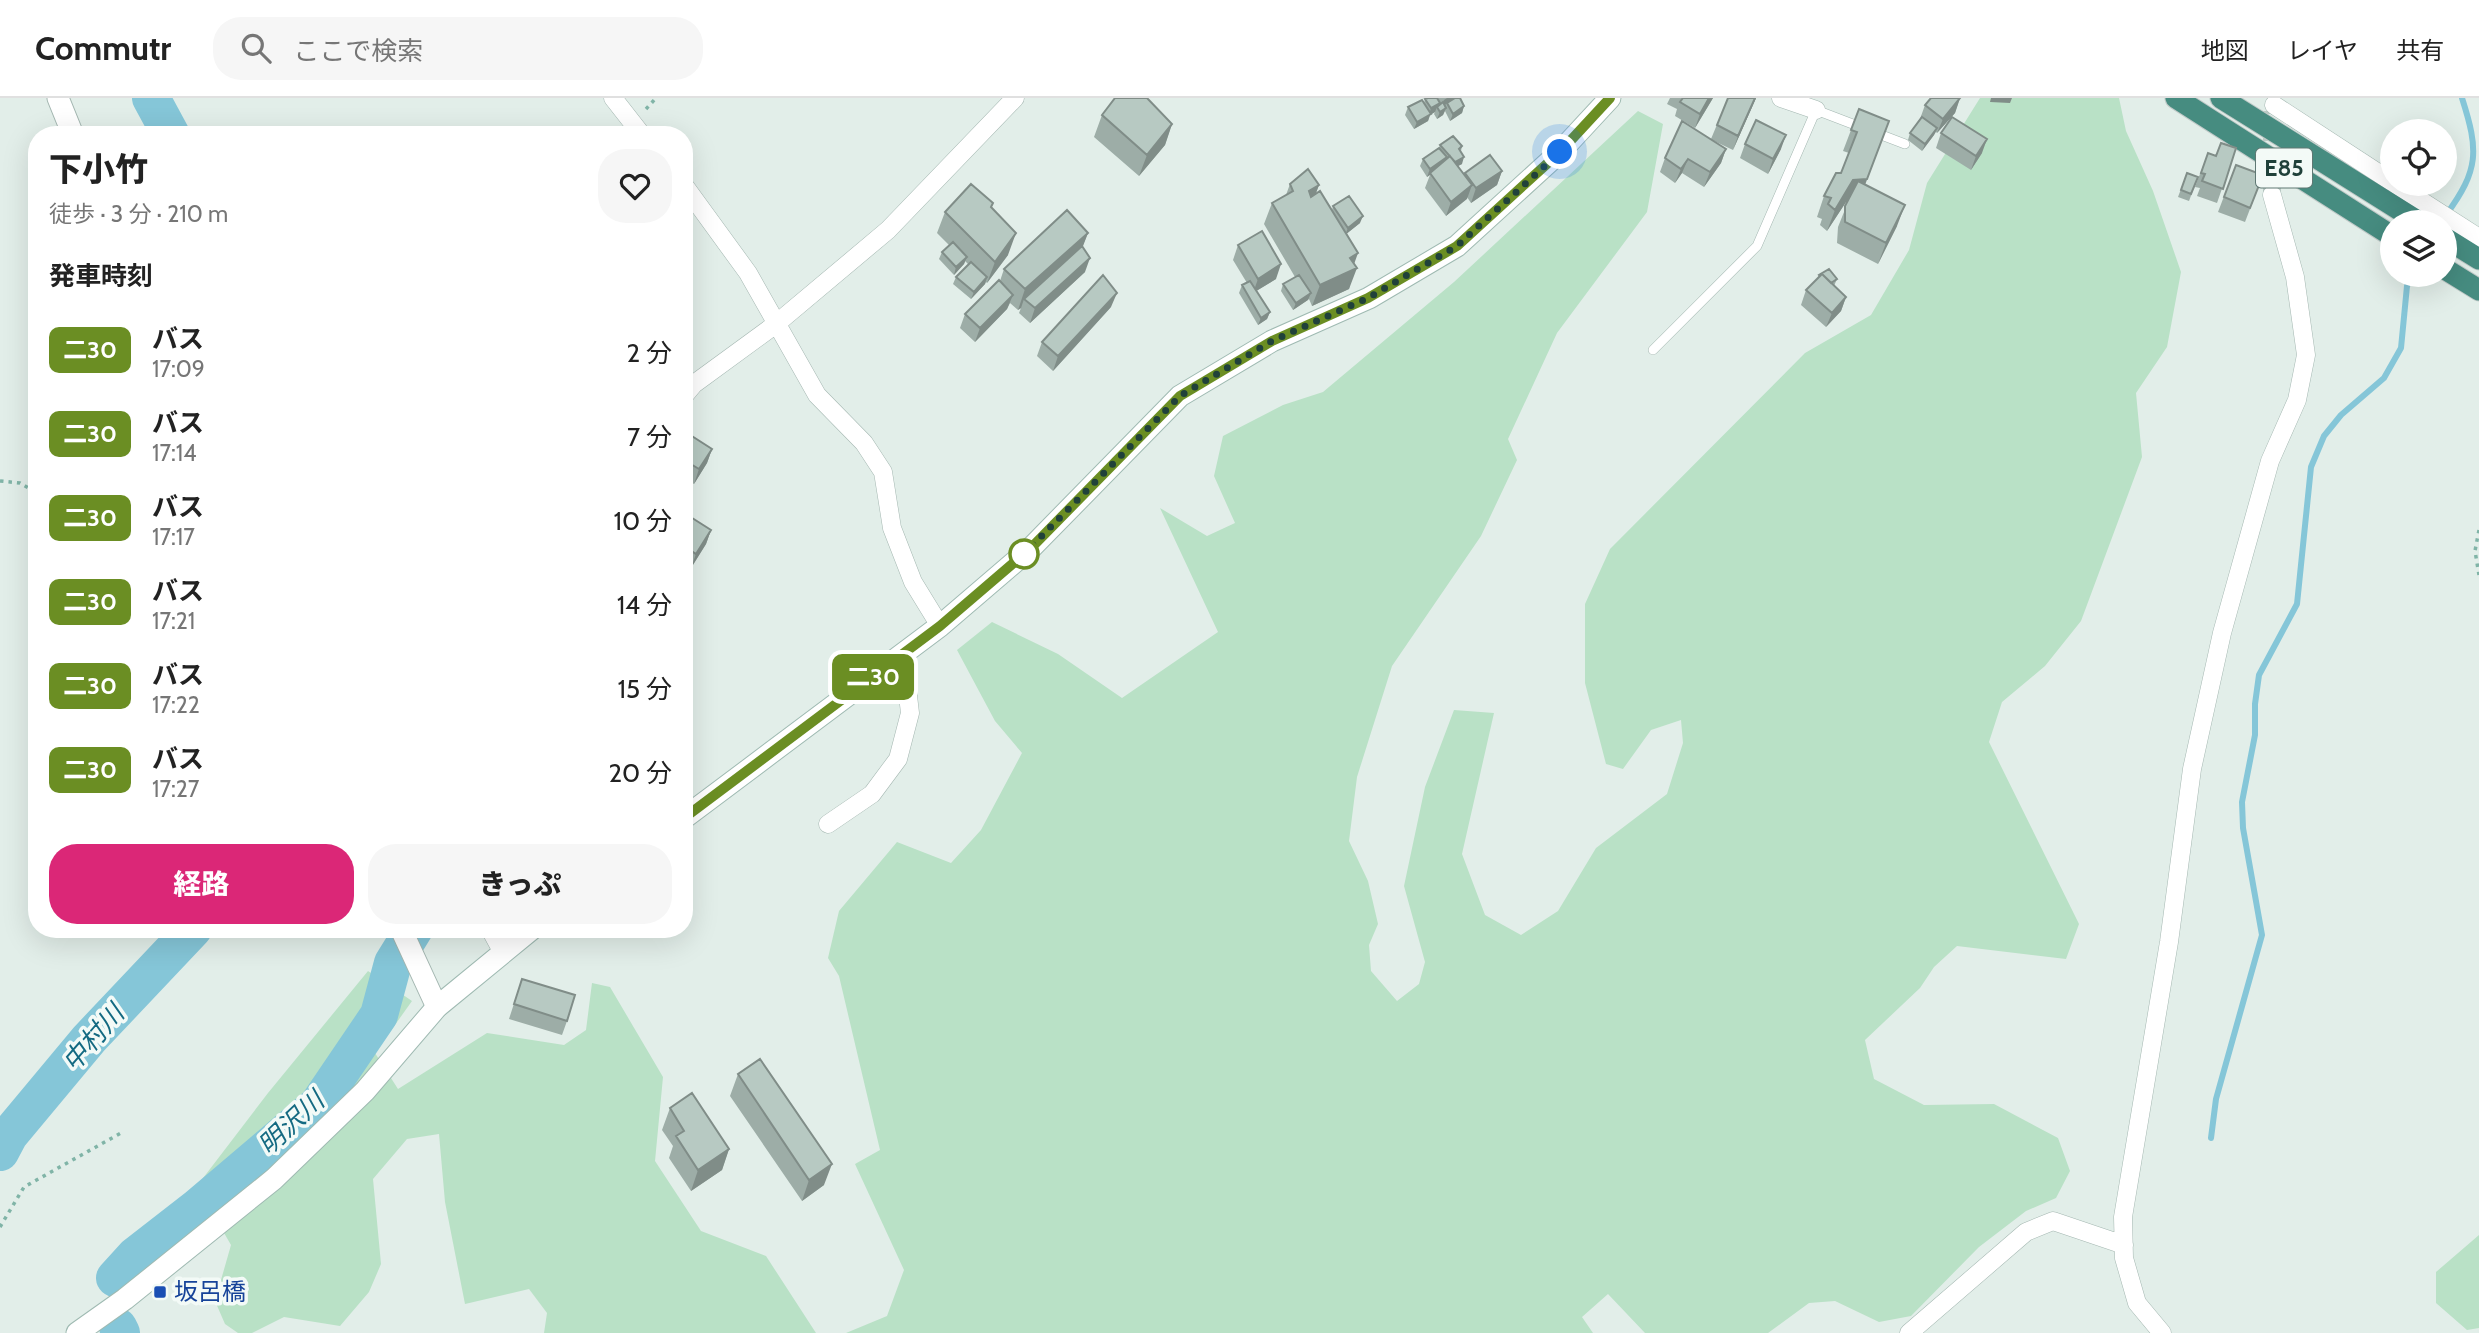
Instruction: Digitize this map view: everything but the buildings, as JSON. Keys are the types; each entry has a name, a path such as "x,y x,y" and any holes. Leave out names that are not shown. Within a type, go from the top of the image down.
{"highway":[{"name":"E85","path":"2176,98 2380,228"},
{"name":"E85","path":"2221,98 2400,210"},
{"path":"2457,246 2479,260"},
{"path":"2457,276 2479,290"}],"main road":[{"path":"58,98 69,126"},
{"path":"693,811 940,626 1031,548 1180,396 1272,341 1368,298 1457,246 1560,152 1610,98"},
{"path":"405,938 437,1007"},
{"path":"77,1333 125,1299 274,1179 365,1091 437,1007 522,938"}],"street":[{"path":"613,98 635,126"},
{"path":"693,385 776,324 888,230 1015,98"},
{"path":"1781,98 1816,110"},
{"path":"2274,105 2380,174"},
{"path":"2162,1333 2137,1303 2124,1258 2123,1217 2169,942 2193,769 2221,634 2270,461 2297,400 2306,355 2295,277 2272,195"},
{"path":"2414,196 2479,238"},
{"path":"693,197 748,273 817,395 864,443 883,472 892,528 913,582 940,626"},
{"path":"828,824 872,794 898,759 910,712 905,670 907,651"},
{"path":"495,938 503,953"},
{"path":"1909,1333 2026,1232 2053,1221 2123,1245"}],"lane":[{"path":"1653,351 1757,246 1816,110 1905,144"}],"path":[{"path":"0,481 20,483 28,488"},
{"path":"2479,530 2475,551 2479,576"},
{"path":"0,1227 24,1186 121,1133"}],"green space":[{"path":"1980,98 2119,98 2126,131 2153,191 2181,272 2167,347 2136,393 2142,457 2081,621 2045,666 2002,702 1989,742 2079,924 2066,959 1957,946 1934,967 1920,988 1865,1040 1874,1079 1924,1105 1994,1104 2058,1138 2070,1171 2056,1198 2026,1211 1979,1247 1911,1316 1879,1322 1835,1301 1809,1303 1768,1333 1645,1333 1608,1294 1582,1317 1593,1333 846,1333 887,1316 904,1270 855,1164 880,1150 839,976 828,958 839,911 897,842 951,863 981,830 1022,753 995,721 957,650 992,622 1058,654 1122,698 1218,632 1160,508 1207,536 1235,523 1214,476 1223,436 1283,405 1323,392 1454,282 1638,111 1663,124 1647,212 1557,333 1508,439 1517,460 1481,536 1392,666 1357,777 1349,841 1368,881 1378,924 1369,945 1371,971 1397,1001 1419,984 1425,962 1404,886 1425,787 1454,710 1494,713 1462,854 1485,915 1521,935 1558,911 1596,848 1667,794 1683,743 1681,720 1651,730 1623,769 1606,764 1585,683 1585,604 1610,549 1805,353 1871,315 1909,250 1927,183"},
{"path":"368,971 412,1001 375,1053 398,1089 487,1033 564,1045 586,1030 592,983 610,987 663,1077 655,1161 701,1231 766,1256 816,1333 544,1333 547,1313 529,1289 465,1304 445,1202 439,1134 407,1139 373,1179 381,1264 369,1292 340,1326 284,1317 252,1333 238,1333 225,1324 215,1301 231,1245 197,1186 268,1093"},
{"path":"2479,1235 2479,1328 2467,1330 2436,1303 2436,1272"}],"waterway":[{"name":"中村川","path":"151,98 166,126"},
{"path":"2449,210 2465,185 2473,160 2471,132 2462,98"},
{"path":"2211,1138 2216,1099 2262,935 2243,828 2242,802 2255,735 2259,675 2297,604 2311,467 2324,436 2341,415 2384,378 2401,348 2407,287"},
{"name":"中村川","path":"0,1152 9,1135 89,1039 184,938"},
{"name":"明沢川","path":"115,1278 135,1256 198,1207 318,1105 379,1015 393,963 408,938"},
{"name":"明沢川","path":"118,1327 121,1333"}],"tunnel":[{"path":"2272,111 2272,195"}],"bus line":[{"name":"二30","path":"693,812 940,626 1031,548 1180,396 1272,341 1368,298 1457,246 1560,152 1610,98"}],"place":[{"name":"坂呂橋","path":"160,1292"}],"route":[{"path":"1024,554 1180,396 1272,341 1368,298 1457,246 1560,152"}]}
